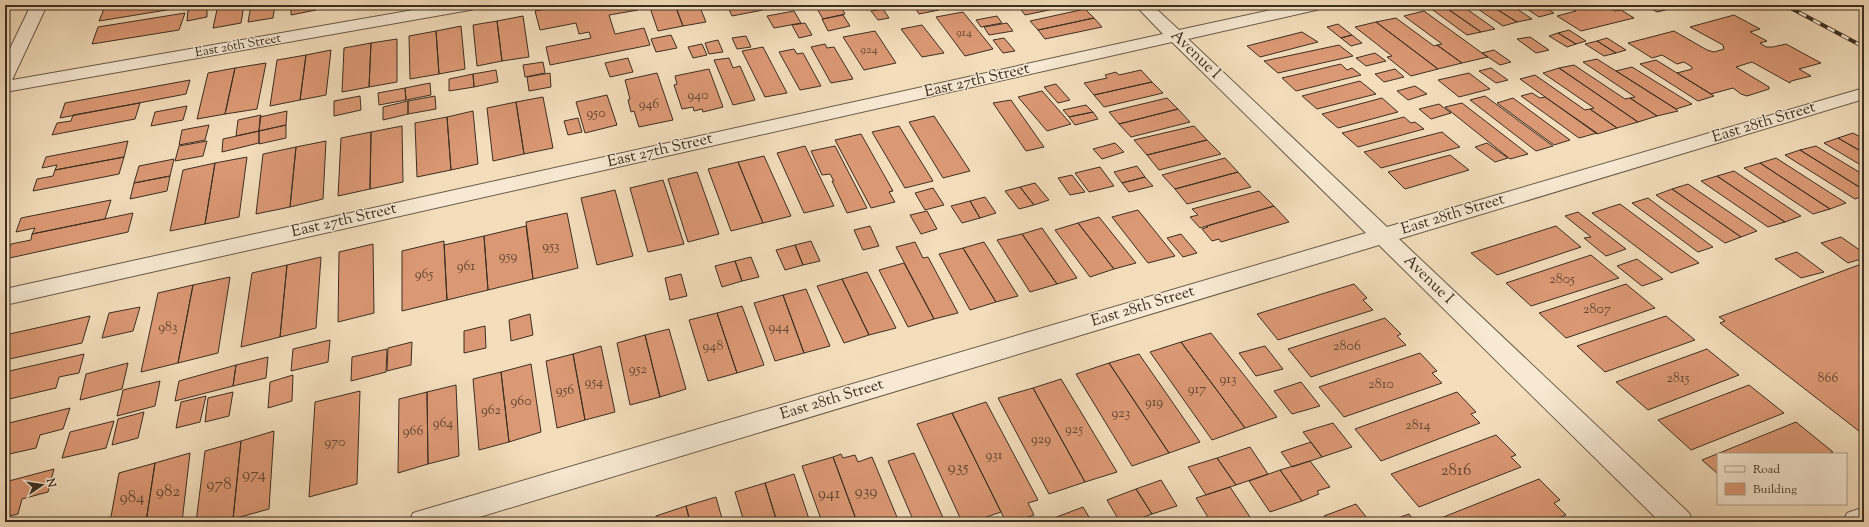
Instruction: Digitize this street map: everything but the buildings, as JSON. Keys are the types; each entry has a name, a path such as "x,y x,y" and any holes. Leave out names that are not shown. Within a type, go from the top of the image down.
{"street":[{"path":"5,77 39,5"},
{"name":"East 26th Street","path":"5,87 470,5"},
{"name":"Avenue I","path":"1143,5 1679,522"},
{"name":"East 27th Street","path":"5,297 1316,5"},
{"name":"East 28th Street","path":"423,522 1863,93"},
{"path":"1857,522 1864,519"}],"railway":[{"path":"1785,5 1864,47"}]}
